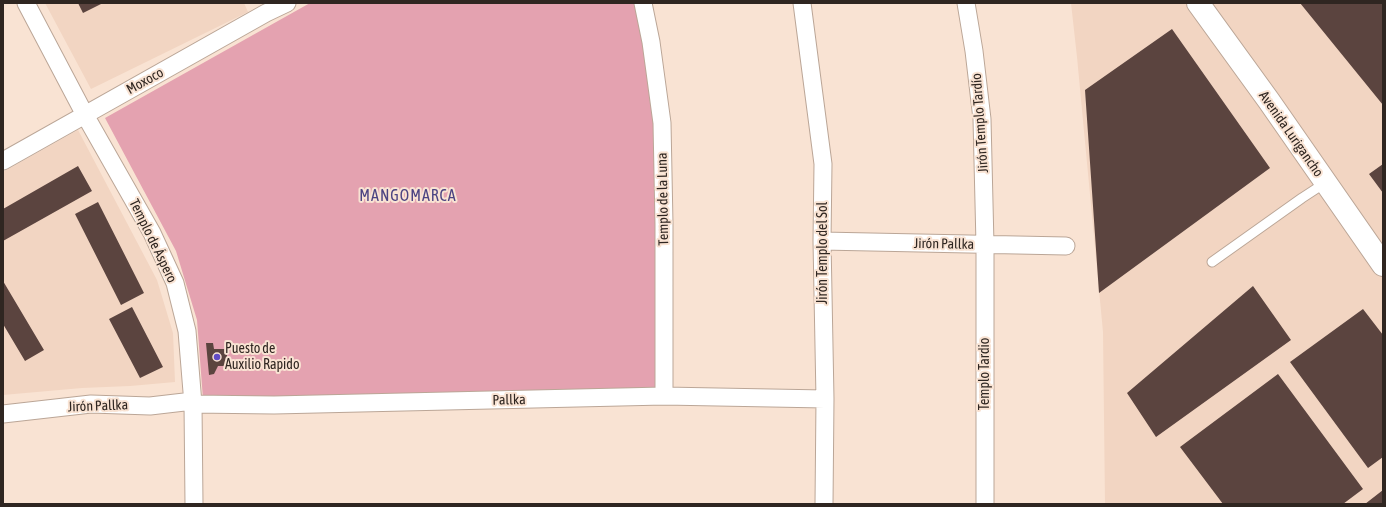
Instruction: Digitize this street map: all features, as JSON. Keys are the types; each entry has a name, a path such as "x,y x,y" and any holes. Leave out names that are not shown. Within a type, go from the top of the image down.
{"main road":[{"name":"Avenida Lurigancho","path":"1198,3 1326,182 1383,265"}],"street":[{"name":"Templo de Áspero","path":"26,3 85,115 152,233 175,283 187,331 193,403 194,504"},
{"name":"Moxoco","path":"3,161 85,115 264,8 287,3"},
{"name":"Templo de la Luna","path":"643,3 651,42 662,123 664,224 664,396"},
{"name":"Jirón Templo del Sol","path":"802,3 823,164 822,241 825,399 824,504"},
{"name":"Jirón Templo Tardío","path":"966,3 974,50 982,119 985,245"},
{"name":"Jirón Pallka","path":"822,241 1066,246"},
{"name":"Templo Tardio","path":"985,245 985,504"},
{"name":"Pallka","path":"193,403 274,405 664,396 825,399"},
{"name":"Jirón Pallka","path":"3,414 91,404 150,406 193,403"}],"lane":[{"path":"1212,262 1326,182"}],"shaded area":[{"path":"45,3 244,3 248,12 91,89"},
{"path":"310,3 638,3 659,142 659,389 203,399 197,320 176,251 105,118"},
{"path":"1071,3 1383,3 1383,504 1105,504 1103,332"},
{"path":"78,130 157,280 173,333 175,382 3,395 3,172"}],"building":[{"path":"78,3 103,3 83,13"},
{"path":"1300,3 1383,3 1383,105"},
{"path":"1172,29 1270,168 1099,293 1085,90"},
{"path":"1383,164 1383,193 1369,174"},
{"path":"78,166 92,191 3,241 3,209"},
{"path":"98,202 144,293 121,305 75,214"},
{"path":"3,281 44,350 25,361 3,324"},
{"path":"1253,286 1291,340 1156,437 1127,393"},
{"path":"132,307 163,367 140,378 109,319"},
{"path":"1363,309 1383,335 1383,457 1368,468 1290,362"},
{"name":"Puesto de Auxilio Rapido","path":"206,343 213,343 214,349 227,349 227,366 218,366 214,374 209,375"},
{"path":"1278,374 1363,489 1343,504 1223,504 1180,447"},
{"path":"1383,490 1383,504 1365,504"}],"place":[{"name":"Puesto de Auxilio Rapido","path":"217,357"}],"district":[{"name":"MANGOMARCA","path":"408,196"}]}
